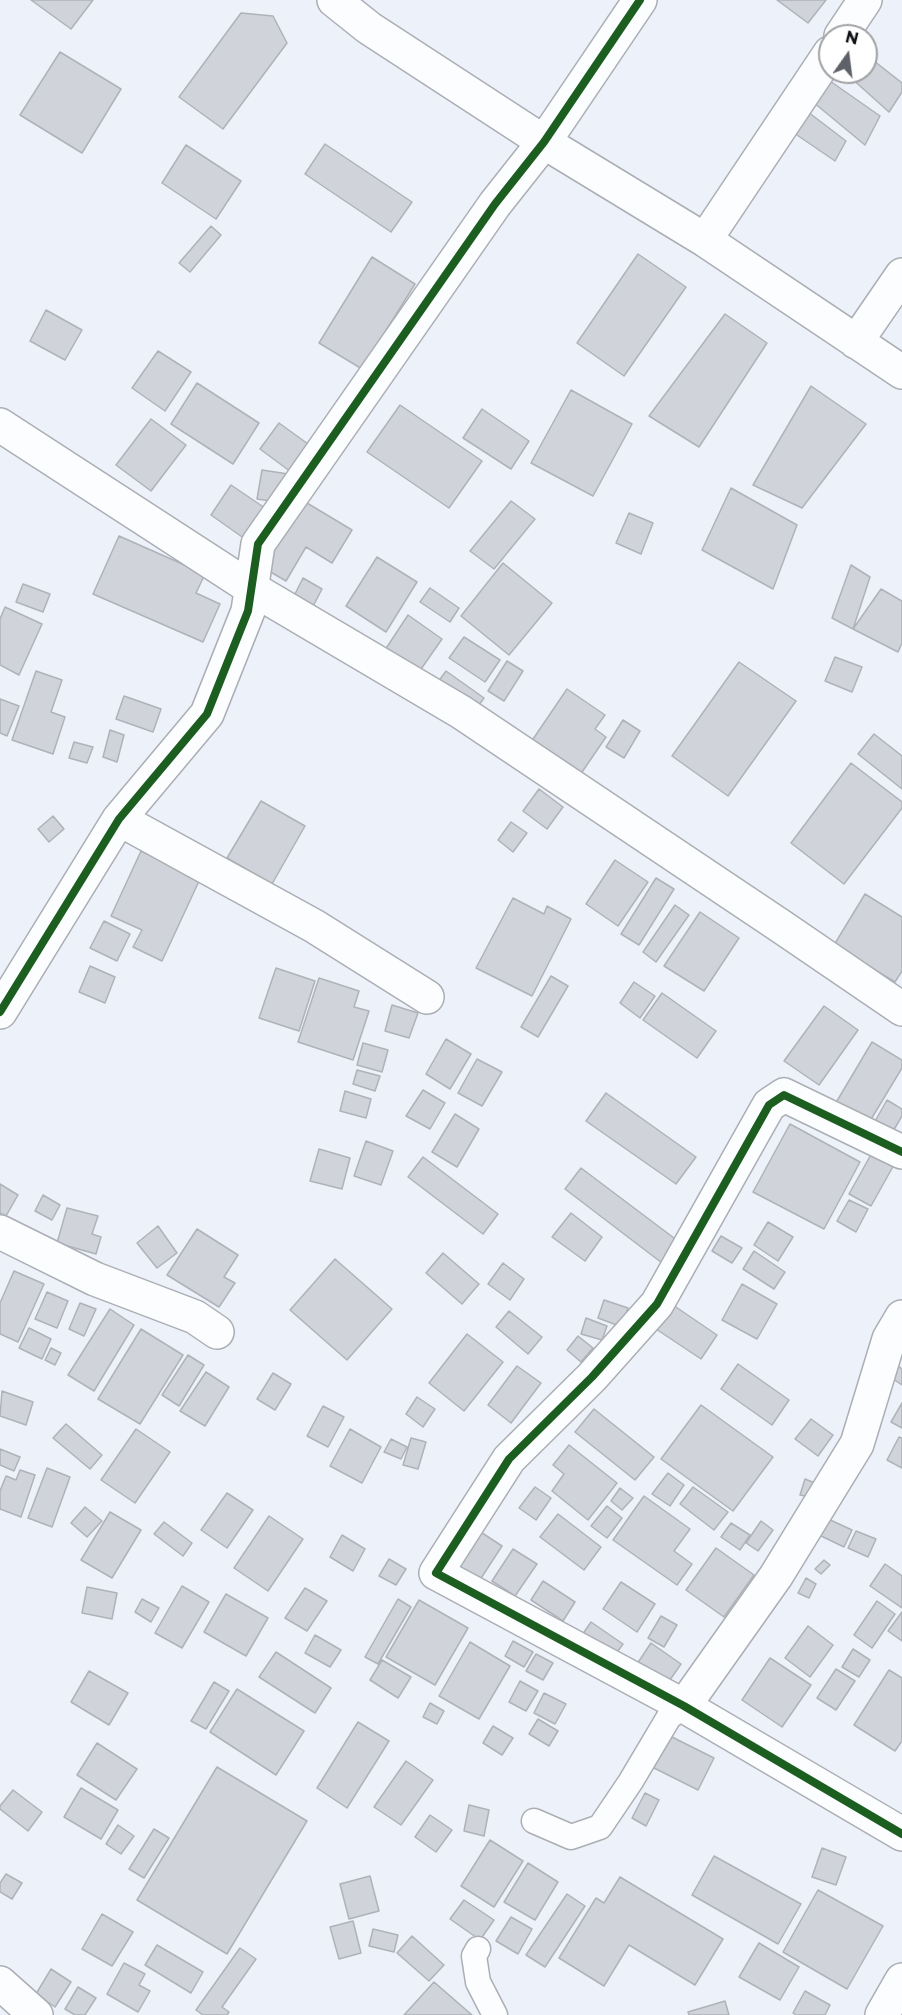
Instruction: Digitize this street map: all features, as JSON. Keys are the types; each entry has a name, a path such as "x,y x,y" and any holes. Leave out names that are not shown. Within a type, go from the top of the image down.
{"street":[{"path":"0,1012 119,819 207,714 248,611 258,544 495,204 544,142 640,0"},
{"path":"849,24 865,0"},
{"path":"355,5 369,28 544,142 705,240 902,372"},
{"path":"705,240 818,71"},
{"path":"856,342 902,275"},
{"path":"0,425 251,588 461,712 902,1009"},
{"path":"119,819 314,926 427,997"},
{"path":"902,1152 784,1095 770,1105 657,1304 592,1377 509,1459 436,1573 684,1706 902,1834"},
{"path":"0,1232 94,1279 195,1317 217,1332"},
{"path":"684,1706 776,1576 857,1444 889,1339 902,1317"},
{"path":"882,2015 902,1980"},
{"path":"0,1983 36,2015"}],"lane":[{"path":"534,1821 571,1836 600,1827 631,1781 669,1717 684,1706"},
{"path":"478,1949 474,1956 477,1982 495,2015"}],"building":[{"path":"31,0 93,0 71,29"},
{"path":"777,0 826,0 808,23"},
{"path":"241,13 273,16 287,43 223,129 179,97"},
{"path":"60,52 121,89 82,153 20,115"},
{"path":"878,64 902,83 902,92 889,112 858,84 878,84"},
{"path":"828,84 834,84 880,116 865,145 813,102"},
{"path":"808,112 846,141 835,161 794,133"},
{"path":"325,144 412,202 391,232 305,174"},
{"path":"186,145 241,181 216,219 162,183"},
{"path":"211,226 221,235 190,272 179,263"},
{"path":"638,254 686,287 624,376 577,343"},
{"path":"372,257 415,284 362,369 319,343"},
{"path":"46,310 82,330 65,360 30,341"},
{"path":"725,314 767,343 699,447 649,416"},
{"path":"158,351 191,372 165,411 132,388"},
{"path":"197,383 259,423 233,464 171,424"},
{"path":"811,386 866,424 802,508 753,485"},
{"path":"571,390 632,424 593,496 531,463"},
{"path":"400,405 482,461 449,508 367,452"},
{"path":"482,409 529,441 511,469 463,438"},
{"path":"151,419 186,445 151,491 116,465"},
{"path":"279,423 315,449 295,475 260,449"},
{"path":"262,470 295,475 291,504 257,499"},
{"path":"231,485 265,508 245,539 211,515"},
{"path":"731,488 797,525 773,589 702,550"},
{"path":"302,500 352,530 332,563 306,547 286,581 262,567"},
{"path":"511,501 535,519 494,569 470,551"},
{"path":"629,513 653,523 641,554 616,543"},
{"path":"119,536 205,574 196,593 220,604 203,642 93,594"},
{"path":"377,557 417,582 386,632 346,606"},
{"path":"503,563 552,603 509,655 461,616"},
{"path":"851,565 870,577 853,629 832,618"},
{"path":"303,578 322,589 309,614 290,604"},
{"path":"23,584 50,594 43,612 16,602"},
{"path":"430,588 459,608 450,622 420,602"},
{"path":"881,589 902,601 902,643 898,652 853,629"},
{"path":"5,607 42,624 19,675 0,665 0,619"},
{"path":"408,615 442,639 419,672 385,650"},
{"path":"464,637 500,660 485,682 449,658"},
{"path":"835,657 862,667 852,692 825,681"},
{"path":"507,661 523,671 504,701 488,691"},
{"path":"739,662 796,701 728,796 672,756"},
{"path":"36,671 62,680 51,712 65,717 53,754 12,740"},
{"path":"446,671 484,698 474,712 435,686"},
{"path":"567,689 605,715 595,729 606,737 578,778 529,745"},
{"path":"124,696 161,709 153,732 116,719"},
{"path":"0,699 19,706 7,736 0,733"},
{"path":"623,720 640,731 624,758 606,747"},
{"path":"110,730 124,735 117,762 103,757"},
{"path":"874,734 902,756 902,789 858,754"},
{"path":"74,742 93,747 87,763 69,758"},
{"path":"851,763 902,802 902,808 844,884 791,843"},
{"path":"539,789 563,807 547,829 523,811"},
{"path":"261,801 305,826 272,884 227,858"},
{"path":"53,816 64,829 49,842 38,829"},
{"path":"511,822 527,833 513,852 498,840"},
{"path":"141,851 200,879 162,961 133,947 142,930 111,916"},
{"path":"615,860 648,882 618,926 586,904"},
{"path":"656,878 674,889 639,945 621,934"},
{"path":"865,894 902,917 902,971 895,982 834,945"},
{"path":"513,898 544,914 547,906 571,919 532,996 476,968"},
{"path":"675,905 689,915 656,962 643,952"},
{"path":"700,912 739,938 704,991 664,966"},
{"path":"104,921 130,934 117,961 90,948"},
{"path":"90,966 115,977 105,1003 79,992"},
{"path":"276,968 315,981 299,1031 259,1018"},
{"path":"551,976 568,986 538,1037 521,1027"},
{"path":"319,978 359,991 354,1007 369,1011 353,1060 298,1042"},
{"path":"634,982 655,996 640,1018 620,1003"},
{"path":"662,993 716,1031 697,1058 643,1020"},
{"path":"392,1005 418,1013 409,1038 385,1031"},
{"path":"824,1006 858,1030 819,1085 784,1061"},
{"path":"446,1039 471,1054 450,1089 426,1074"},
{"path":"872,1042 902,1060 902,1068 867,1126 834,1106"},
{"path":"363,1043 388,1050 382,1072 357,1065"},
{"path":"477,1059 502,1072 482,1106 458,1093"},
{"path":"357,1070 380,1076 375,1091 353,1084"},
{"path":"423,1090 445,1103 430,1129 406,1116"},
{"path":"345,1091 371,1099 366,1118 340,1111"},
{"path":"606,1093 696,1157 676,1184 586,1121"},
{"path":"887,1100 902,1109 902,1116 892,1133 874,1123"},
{"path":"455,1114 479,1129 457,1167 432,1152"},
{"path":"790,1124 860,1162 824,1229 753,1192"},
{"path":"366,1141 393,1151 381,1185 354,1176"},
{"path":"319,1149 350,1158 342,1189 310,1181"},
{"path":"873,1151 895,1163 871,1206 849,1194"},
{"path":"423,1157 498,1214 483,1234 408,1177"},
{"path":"581,1168 678,1241 662,1263 565,1189"},
{"path":"0,1184 18,1195 6,1216 0,1213"},
{"path":"43,1195 60,1205 52,1220 35,1211"},
{"path":"849,1200 868,1209 856,1232 837,1221"},
{"path":"67,1208 98,1216 92,1234 101,1237 96,1254 57,1243"},
{"path":"571,1213 602,1237 585,1261 552,1237"},
{"path":"768,1222 793,1237 778,1261 754,1245"},
{"path":"158,1226 177,1253 157,1268 137,1243"},
{"path":"197,1229 238,1255 224,1277 235,1283 219,1307 167,1275"},
{"path":"721,1236 742,1248 732,1263 712,1251"},
{"path":"754,1251 785,1272 774,1289 743,1269"},
{"path":"443,1253 479,1284 462,1304 426,1273"},
{"path":"335,1259 392,1309 347,1360 290,1310"},
{"path":"503,1263 524,1279 510,1300 488,1284"},
{"path":"14,1271 44,1284 18,1342 0,1334 0,1303"},
{"path":"742,1284 777,1304 757,1339 722,1320"},
{"path":"47,1292 68,1301 57,1328 35,1319"},
{"path":"604,1300 628,1308 622,1327 598,1318"},
{"path":"80,1303 96,1309 84,1336 69,1329"},
{"path":"670,1303 717,1335 701,1359 653,1327"},
{"path":"110,1309 134,1325 94,1391 68,1375"},
{"path":"509,1311 542,1337 528,1354 496,1327"},
{"path":"586,1318 607,1326 602,1340 581,1334"},
{"path":"29,1328 51,1339 42,1359 19,1348"},
{"path":"141,1329 183,1355 140,1424 98,1399"},
{"path":"467,1334 503,1362 464,1411 429,1383"},
{"path":"578,1336 593,1348 581,1362 567,1350"},
{"path":"51,1348 61,1353 55,1365 45,1360"},
{"path":"188,1355 204,1365 179,1406 162,1395"},
{"path":"894,1363 902,1369 902,1385 887,1375"},
{"path":"738,1364 789,1400 772,1425 721,1389"},
{"path":"517,1366 541,1383 511,1423 488,1405"},
{"path":"206,1372 229,1387 205,1426 180,1411"},
{"path":"273,1373 291,1384 275,1410 257,1399"},
{"path":"2,1391 33,1402 26,1425 0,1416"},
{"path":"417,1397 435,1409 423,1427 406,1414"},
{"path":"902,1403 902,1428 891,1422"},
{"path":"701,1405 773,1457 733,1511 661,1459"},
{"path":"323,1406 344,1417 328,1447 307,1436"},
{"path":"594,1409 654,1457 635,1480 575,1432"},
{"path":"811,1419 833,1435 818,1456 795,1439"},
{"path":"66,1424 102,1455 90,1469 53,1438"},
{"path":"136,1429 170,1452 135,1503 101,1480"},
{"path":"350,1429 381,1447 362,1483 330,1466"},
{"path":"899,1437 902,1438 902,1468 887,1460"},
{"path":"411,1438 426,1442 418,1469 403,1465"},
{"path":"391,1439 407,1447 401,1459 384,1452"},
{"path":"569,1445 617,1483 588,1520 552,1491 564,1474 553,1465"},
{"path":"0,1449 20,1457 14,1471 0,1465"},
{"path":"47,1468 70,1477 52,1527 28,1518"},
{"path":"20,1470 35,1475 21,1517 0,1509 0,1491 6,1476 16,1480"},
{"path":"668,1473 684,1485 670,1506 652,1494"},
{"path":"805,1479 815,1483 810,1497 800,1495"},
{"path":"535,1487 551,1498 536,1520 519,1508"},
{"path":"693,1487 728,1512 714,1530 680,1504"},
{"path":"620,1488 633,1498 622,1510 611,1501"},
{"path":"227,1493 253,1510 227,1548 201,1530"},
{"path":"644,1496 690,1529 674,1551 692,1564 677,1585 613,1540"},
{"path":"607,1506 622,1518 607,1538 591,1526"},
{"path":"85,1507 102,1521 87,1537 71,1523"},
{"path":"110,1512 141,1530 112,1578 81,1560"},
{"path":"558,1514 601,1547 584,1570 540,1537"},
{"path":"269,1516 303,1539 268,1591 234,1568"},
{"path":"826,1518 852,1530 844,1547 819,1535"},
{"path":"761,1521 773,1530 758,1551 746,1543"},
{"path":"164,1522 192,1543 183,1556 154,1534"},
{"path":"731,1523 750,1535 740,1550 721,1537"},
{"path":"473,1527 502,1546 474,1589 445,1569"},
{"path":"856,1531 876,1539 868,1557 848,1548"},
{"path":"342,1535 365,1549 353,1571 330,1557"},
{"path":"716,1548 754,1575 724,1617 686,1590"},
{"path":"513,1549 537,1564 515,1596 492,1581"},
{"path":"389,1559 406,1569 396,1585 379,1576"},
{"path":"824,1560 830,1565 821,1574 815,1569"},
{"path":"885,1564 902,1576 902,1608 870,1586"},
{"path":"806,1578 816,1584 809,1598 798,1593"},
{"path":"543,1581 575,1602 563,1621 531,1600"},
{"path":"621,1582 655,1604 637,1632 603,1609"},
{"path":"182,1586 209,1602 182,1648 155,1633"},
{"path":"87,1587 117,1593 112,1619 82,1613"},
{"path":"305,1588 327,1601 307,1631 285,1618"},
{"path":"226,1594 268,1618 246,1656 204,1632"},
{"path":"142,1599 159,1608 151,1622 135,1612"},
{"path":"398,1599 411,1607 378,1664 365,1657"},
{"path":"419,1600 468,1628 435,1685 386,1657"},
{"path":"877,1601 895,1614 872,1648 854,1635"},
{"path":"902,1612 902,1641 888,1631"},
{"path":"661,1616 677,1625 664,1647 648,1638"},
{"path":"591,1622 623,1644 612,1659 580,1638"},
{"path":"808,1626 833,1645 810,1677 785,1658"},
{"path":"315,1635 341,1650 330,1667 305,1653"},
{"path":"513,1641 533,1652 524,1667 505,1656"},
{"path":"470,1642 510,1666 479,1719 439,1696"},
{"path":"651,1643 681,1664 665,1687 635,1667"},
{"path":"853,1649 870,1660 859,1677 842,1667"},
{"path":"276,1652 331,1688 315,1713 259,1677"},
{"path":"536,1654 553,1663 543,1680 526,1671"},
{"path":"770,1658 811,1685 782,1727 742,1700"},
{"path":"382,1660 411,1677 398,1698 370,1680"},
{"path":"836,1669 855,1681 836,1710 817,1698"},
{"path":"889,1670 902,1678 902,1741 895,1751 854,1725"},
{"path":"89,1671 128,1693 109,1725 71,1702"},
{"path":"520,1681 538,1691 526,1711 509,1702"},
{"path":"214,1682 229,1691 206,1729 191,1721"},
{"path":"237,1689 304,1731 276,1775 210,1732"},
{"path":"544,1693 566,1704 555,1724 534,1713"},
{"path":"430,1703 444,1711 437,1724 423,1717"},
{"path":"538,1719 558,1731 549,1746 529,1734"},
{"path":"358,1722 389,1741 347,1808 317,1788"},
{"path":"493,1726 513,1738 502,1755 483,1743"},
{"path":"668,1735 714,1758 698,1790 652,1767"},
{"path":"97,1743 137,1769 116,1800 77,1775"},
{"path":"406,1761 433,1780 401,1825 374,1807"},
{"path":"217,1767 307,1821 227,1954 137,1900"},
{"path":"81,1788 118,1810 101,1839 64,1817"},
{"path":"13,1790 42,1812 28,1831 0,1809"},
{"path":"645,1793 659,1800 646,1826 632,1818"},
{"path":"469,1805 489,1810 484,1836 464,1831"},
{"path":"430,1815 452,1830 436,1852 415,1837"},
{"path":"118,1825 134,1836 121,1854 106,1844"},
{"path":"154,1829 169,1838 144,1878 129,1869"},
{"path":"490,1840 523,1861 494,1907 461,1886"},
{"path":"822,1848 846,1857 836,1885 812,1877"},
{"path":"714,1856 801,1904 778,1944 692,1895"},
{"path":"528,1863 558,1882 535,1920 504,1902"},
{"path":"6,1874 22,1883 12,1899 0,1892 0,1883"},
{"path":"370,1876 379,1911 349,1919 340,1884"},
{"path":"620,1877 723,1939 695,1985 629,1945 604,1986 559,1958 596,1898 604,1903"},
{"path":"818,1890 883,1926 847,1989 783,1952"},
{"path":"567,1894 585,1906 545,1967 526,1955"},
{"path":"464,1900 494,1920 480,1940 450,1919"},
{"path":"102,1914 133,1932 112,1966 82,1949"},
{"path":"511,1917 532,1929 518,1954 496,1941"},
{"path":"353,1921 361,1953 339,1959 330,1927"},
{"path":"373,1929 398,1935 394,1952 369,1946"},
{"path":"412,1936 444,1965 429,1981 397,1953"},
{"path":"759,1943 799,1967 780,2000 739,1977"},
{"path":"157,1945 203,1972 191,1993 145,1965"},
{"path":"240,1948 256,1959 222,2007 229,2012 227,2015 203,2015 196,2010"},
{"path":"124,1963 145,1974 139,1985 150,1991 138,2012 107,1994"},
{"path":"51,1969 71,1982 55,2007 36,1994"},
{"path":"434,1982 472,2015 404,2015"},
{"path":"78,1987 96,1998 85,2015 75,2015 65,2009"},
{"path":"805,1991 830,2005 825,2015 796,2015 793,2013"},
{"path":"725,2001 729,2015 689,2015 688,2012"}],"cycle path":[{"path":"0,1012 119,819 207,714 248,611 258,544 495,204 544,142 640,0"},
{"path":"902,1152 784,1095 769,1105 657,1304 592,1377 509,1459 436,1573 684,1706 902,1834"}]}
